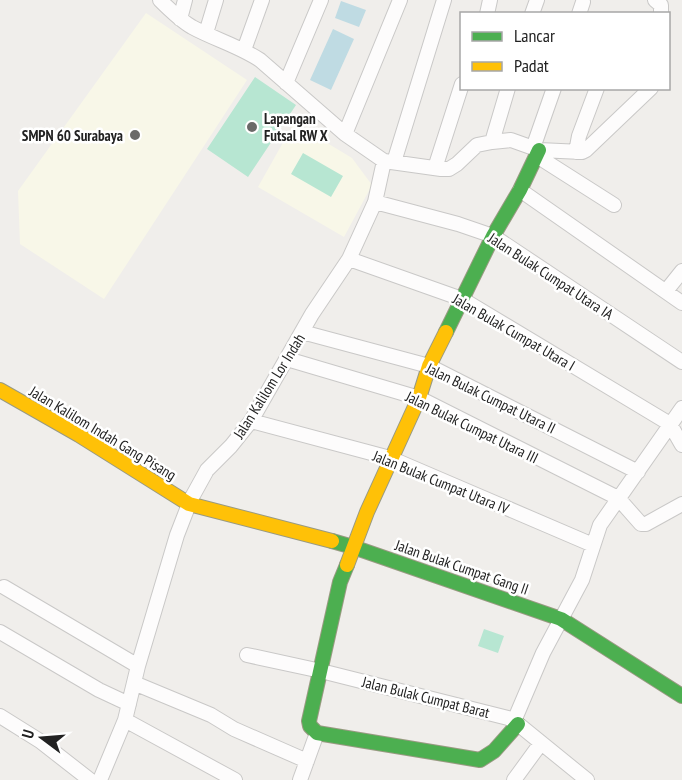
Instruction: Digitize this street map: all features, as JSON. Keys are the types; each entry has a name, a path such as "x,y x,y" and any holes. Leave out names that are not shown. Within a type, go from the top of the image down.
{"street":[{"path":"160,0 180,19 194,28 244,50 260,60 345,134 389,162 450,169 477,145 511,140 537,151 614,205"},
{"path":"180,19 185,0"},
{"path":"206,33 216,0"},
{"path":"244,50 261,0"},
{"path":"286,83 321,0"},
{"path":"345,134 400,0"},
{"path":"389,162 444,0"},
{"path":"654,0 661,5 661,12"},
{"path":"435,168 460,90"},
{"path":"492,142 507,90"},
{"path":"553,90 537,151 520,190 493,236 429,366 419,398 390,458 353,547 340,582 309,721 310,726 317,733 480,760 494,750 516,722 543,653 582,580 600,525 682,408"},
{"path":"576,152 579,136 596,90"},
{"path":"537,151 586,150 649,90"},
{"name":"Jalan Kalilom Lor Indah","path":"100,780 125,720 138,666 177,535 189,504 207,470 231,446 251,421 349,259 375,202 389,162"},
{"path":"520,190 682,303"},
{"name":"Jalan Bulak Cumpat Utara IA","path":"375,202 458,224 493,236 682,362"},
{"name":"Jalan Bulak Cumpat Utara I","path":"349,259 462,298 670,424"},
{"path":"666,291 682,271"},
{"name":"Jalan Bulak Cumpat Utara II","path":"303,332 429,366 638,472"},
{"name":"Jalan Bulak Cumpat Utara III","path":"287,359 419,398 618,498"},
{"name":"Jalan Kalilom Indah Gang Pisang","path":"0,390 79,435 189,504 353,547"},
{"name":"Jalan Bulak Cumpat Utara IV","path":"251,421 390,458 593,545"},
{"path":"670,424 682,445"},
{"path":"618,498 642,524 682,504"},
{"name":"Jalan Bulak Cumpat Gang II","path":"353,547 561,619 682,696"},
{"path":"4,587 138,666"},
{"path":"0,632 99,690 129,704"},
{"name":"Jalan Bulak Cumpat Barat","path":"247,655 494,714 516,722 587,780"},
{"path":"134,683 212,715 234,729 307,761"},
{"path":"0,716 40,741 90,780"},
{"path":"125,720 235,780"},
{"path":"300,780 317,733"},
{"path":"514,780 541,743"}],"shaded area":[{"name":"SMPN 60 Surabaya","path":"146,13 247,80 104,299 20,244 18,191"},
{"path":"294,123 352,158 372,185 344,237 258,187"}],"green space":[{"name":"Lapangan Futsal RW X","path":"255,77 296,105 248,177 207,149"},
{"path":"303,153 343,176 331,197 291,174"},
{"path":"484,629 504,636 498,653 478,646"}],"water":[{"path":"341,1 366,10 359,27 335,18"},
{"path":"333,29 354,39 331,90 310,80"}],"traffic: fast":[{"path":"446,332 493,236 520,190 539,150"},
{"path":"332,541 561,619 682,696"},
{"path":"347,565 340,582 309,721 310,726 317,733 480,760 494,751 518,724"}],"traffic: slow":[{"path":"347,565 367,512 419,398 429,366 446,332"},
{"path":"0,390 79,435 189,504 332,541"}],"place":[{"name":"Lapangan Futsal RW X","path":"252,127"},
{"name":"SMPN 60 Surabaya","path":"135,135"}]}
